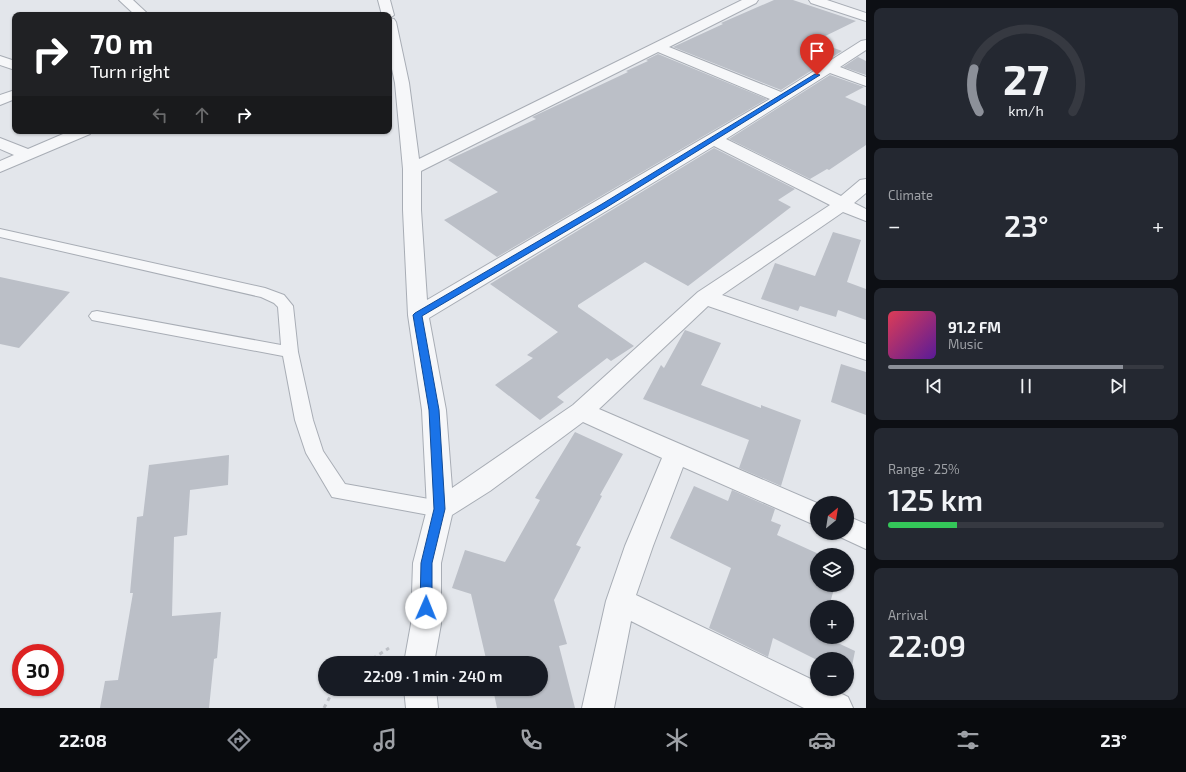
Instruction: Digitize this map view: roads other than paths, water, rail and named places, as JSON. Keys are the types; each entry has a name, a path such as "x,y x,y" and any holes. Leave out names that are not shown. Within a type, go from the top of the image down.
{"street":[{"path":"125,0 139,12"},
{"path":"384,0 387,12"},
{"path":"412,169 752,0"},
{"path":"815,0 866,17"},
{"path":"418,315 782,98 866,44"},
{"path":"658,47 782,98"},
{"path":"392,52 395,82 412,169 412,210 418,315 434,410 440,509 427,563 426,624 420,656"},
{"path":"829,68 866,82"},
{"path":"0,100 12,95"},
{"path":"0,167 77,134"},
{"path":"714,138 841,205 866,216"},
{"path":"0,143 27,155"},
{"path":"440,509 481,483 581,411 705,297 841,205 866,184"},
{"path":"705,297 866,352"},
{"path":"581,411 810,512"},
{"path":"598,708 620,602 639,546 676,454"},
{"path":"854,531 866,537"},
{"path":"620,602 837,708"},
{"path":"421,696 422,708"}],"lane":[{"path":"0,233 265,293 279,299 285,306 290,352 304,420 315,453 339,491 440,509"},
{"path":"97,316 290,352"}]}
